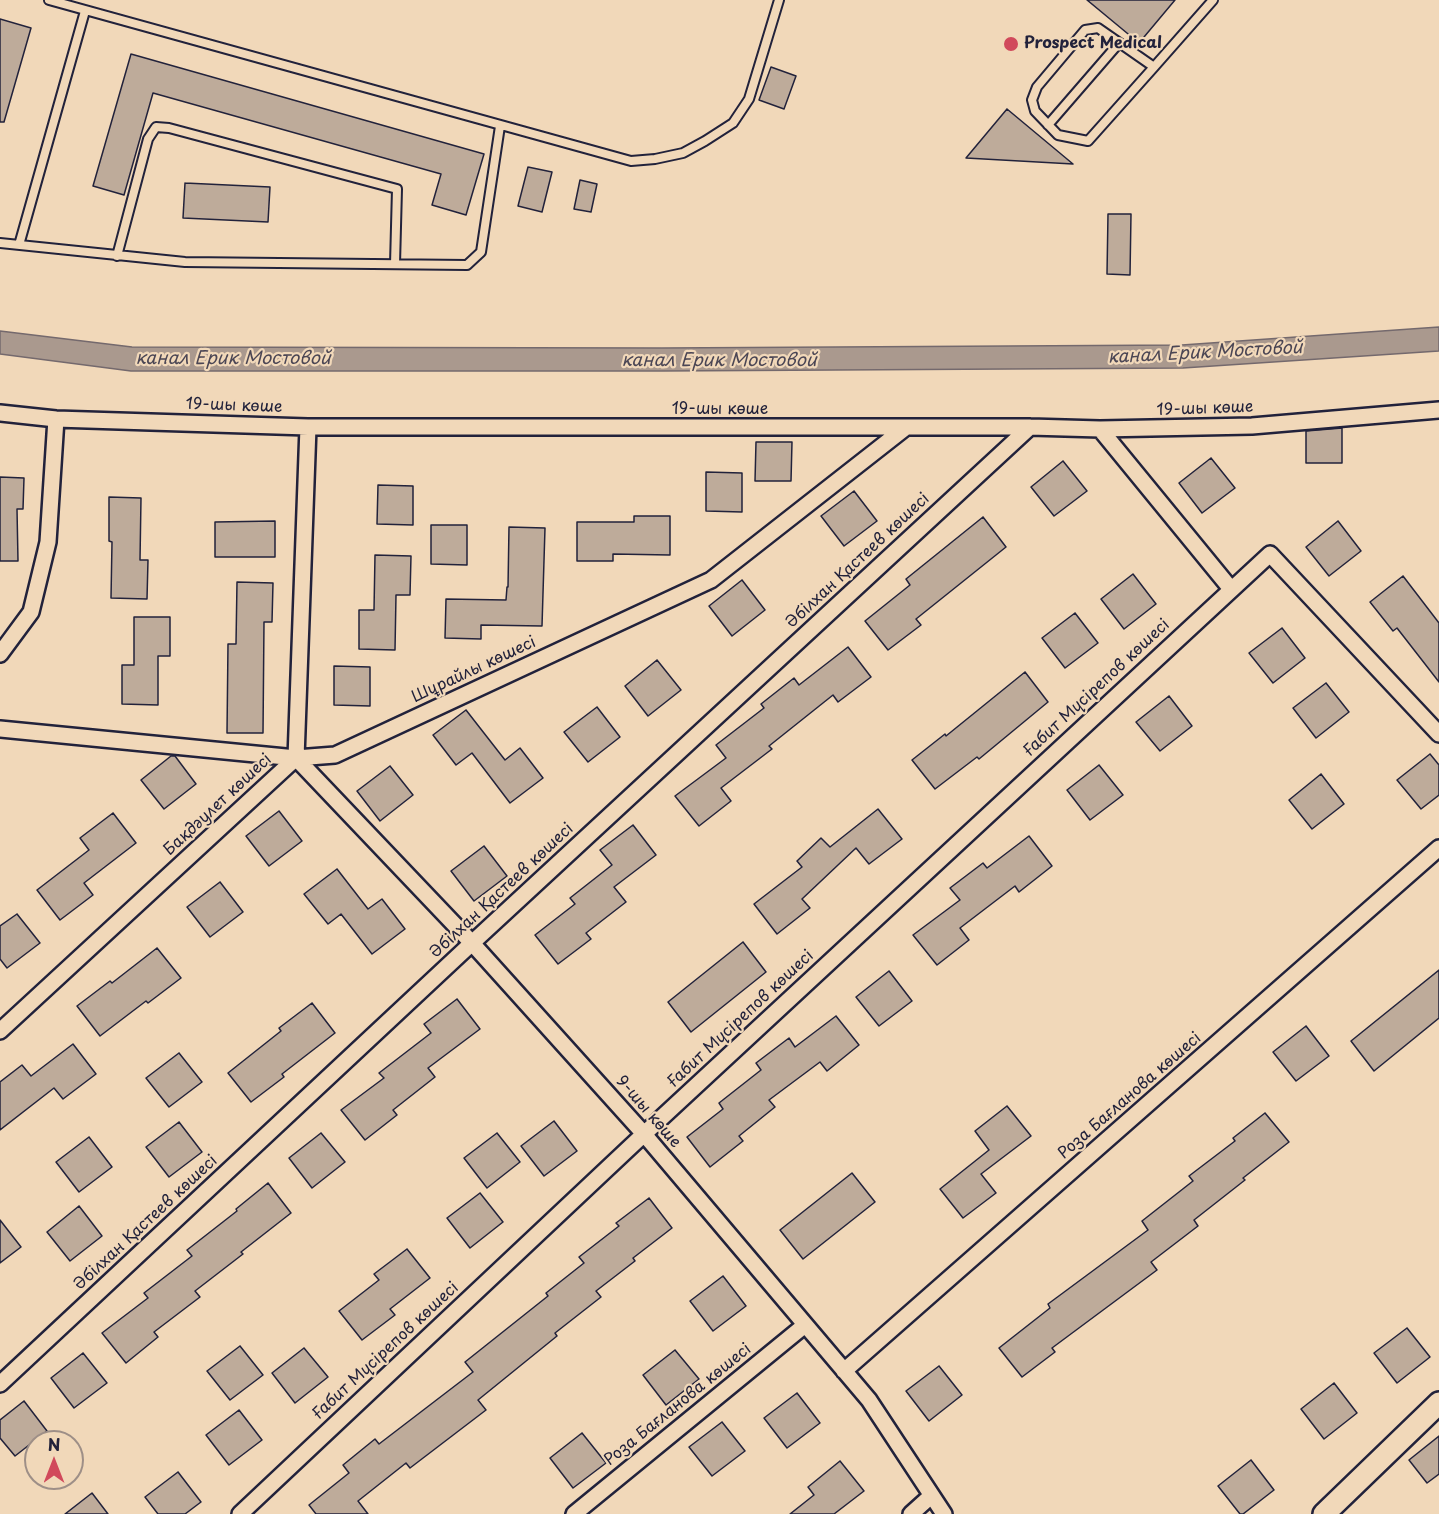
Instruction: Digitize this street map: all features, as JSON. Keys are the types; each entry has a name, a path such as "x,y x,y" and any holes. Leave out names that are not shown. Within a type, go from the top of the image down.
{"street":[{"name":"19-шы көше","path":"0,413 56,418 308,427 1030,427 1100,429 1252,426 1438,411"},
{"path":"0,654 31,612 48,542 56,418"},
{"name":"Бақдәулет көшесi","path":"0,1031 296,758 308,427"},
{"name":"Әбілхан Қастеев көшесi","path":"0,1384 1030,427"},
{"name":"Шұрайлы көшесі","path":"0,729 296,758 335,754 711,580 905,428"},
{"path":"1100,429 1231,589"},
{"name":"Ғабит Мүсірепов көшесi","path":"240,1514 644,1134 1270,554 1439,734"},
{"name":"9-шы көше","path":"296,758 472,943 644,1134 868,1400 944,1514"},
{"name":"Роза Бағланова көшесi","path":"844,1371 1439,848"},
{"name":"Роза Бағланова көшесi","path":"574,1514 805,1324"},
{"path":"1324,1514 1439,1403"},
{"path":"911,1514 931,1496"}],"lane":[{"path":"49,0 632,161 684,153 733,123 749,99 779,0"},
{"path":"1154,67 1098,28 1085,30 1037,87 1032,100 1035,111 1058,135 1088,141 1154,67 1213,0"},
{"path":"19,245 85,11"},
{"path":"1048,125 1119,43"},
{"path":"0,243 185,262 468,265 481,252 500,126"},
{"path":"117,256 148,139 156,127 169,128 397,189 395,264"}],"water":[{"name":"канал Ерик Мостовой","path":"1439,327 1439,351 1183,368 131,371 0,354 0,331 132,347 662,348 1182,345"}],"building":[{"path":"1087,0 1175,0 1139,43"},
{"path":"0,19 31,28 4,122 0,122"},
{"path":"131,54 484,154 466,215 432,205 441,174 153,93 124,195 93,186"},
{"path":"771,67 796,76 784,109 759,100"},
{"path":"1007,109 1073,164 966,158"},
{"path":"528,167 552,172 542,212 518,206"},
{"path":"580,180 597,184 591,212 574,209"},
{"path":"185,183 270,187 268,222 183,218"},
{"path":"1108,214 1131,214 1130,275 1107,274"},
{"path":"1342,428 1342,463 1306,463 1306,431"},
{"path":"756,442 792,442 791,481 755,481"},
{"path":"1211,458 1235,488 1202,513 1179,483"},
{"path":"1063,461 1087,491 1054,516 1031,487"},
{"path":"706,472 742,473 742,512 706,511"},
{"path":"0,477 24,478 23,509 17,509 18,561 0,561"},
{"path":"378,485 413,486 413,525 377,524"},
{"path":"854,491 877,521 844,546 821,516"},
{"path":"109,497 141,498 140,560 148,560 147,599 111,598 112,542 109,541"},
{"path":"634,516 670,516 670,555 613,554 613,561 577,561 577,522 634,522"},
{"path":"983,517 1006,547 916,619 921,625 888,650 865,621 910,585 906,579"},
{"path":"275,521 275,557 215,557 215,522"},
{"path":"1338,521 1361,551 1329,576 1306,547"},
{"path":"431,525 467,525 467,565 431,564"},
{"path":"509,527 545,528 542,626 481,625 481,639 445,638 446,599 506,600"},
{"path":"375,555 411,556 410,595 396,595 395,650 359,649 359,610 374,610"},
{"path":"1133,574 1156,604 1124,629 1101,599"},
{"path":"1403,576 1439,623 1439,682 1397,628 1393,631 1370,602"},
{"path":"742,580 765,610 732,636 709,606"},
{"path":"237,582 273,583 272,622 264,622 263,733 227,733 228,644 236,644"},
{"path":"1075,613 1098,643 1065,668 1042,638"},
{"path":"134,617 170,617 170,656 158,656 158,705 122,704 122,665 134,665"},
{"path":"1282,628 1305,658 1273,683 1249,653"},
{"path":"848,647 871,677 838,702 833,695 769,746 772,749 721,788 731,801 699,826 675,796 726,758 716,745 764,708 761,704 794,678 799,685"},
{"path":"657,660 681,690 648,716 625,686"},
{"path":"334,666 370,667 370,706 334,705"},
{"path":"1025,672 1048,702 979,759 977,757 935,789 912,760 945,734 946,736"},
{"path":"1326,683 1349,712 1316,738 1293,708"},
{"path":"1169,696 1192,726 1160,751 1136,722"},
{"path":"597,707 620,737 588,762 564,732"},
{"path":"466,710 505,760 520,748 543,778 510,803 472,753 456,765 433,735"},
{"path":"1430,754 1439,765 1439,795 1421,809 1397,780"},
{"path":"171,756 175,756 196,784 164,809 141,780"},
{"path":"1099,765 1123,795 1090,820 1067,790"},
{"path":"390,766 413,795 380,821 357,791"},
{"path":"1321,774 1344,804 1312,829 1289,800"},
{"path":"878,809 902,839 869,864 856,848 802,899 810,908 777,934 754,904 802,867 797,861 821,838 830,847"},
{"path":"279,811 302,841 269,866 246,836"},
{"path":"113,813 136,843 84,883 93,895 60,920 37,890 89,850 80,838"},
{"path":"633,825 656,855 614,887 626,902 586,933 591,939 558,964 535,935 575,904 570,898 612,865 600,850"},
{"path":"1029,836 1052,866 1019,892 1015,886 960,928 969,940 937,965 913,935 960,900 950,888 983,863 987,868"},
{"path":"484,846 507,876 474,901 451,871"},
{"path":"337,869 368,909 382,899 405,929 372,954 341,914 328,924 304,894"},
{"path":"220,882 243,912 210,937 187,907"},
{"path":"17,914 40,943 7,968 0,959 0,926"},
{"path":"743,942 766,972 691,1032 668,1002"},
{"path":"157,948 181,978 100,1036 77,1006 110,981 112,983"},
{"path":"1439,970 1439,1018 1374,1071 1351,1041"},
{"path":"889,971 912,1001 879,1026 856,997"},
{"path":"457,999 480,1029 428,1068 435,1077 393,1110 397,1115 365,1140 341,1110 384,1078 379,1073 431,1033 424,1024"},
{"path":"312,1003 335,1033 282,1074 284,1077 251,1102 228,1073 281,1031 279,1028"},
{"path":"836,1016 859,1045 827,1071 820,1062 769,1100 775,1107 739,1136 743,1141 710,1167 687,1137 723,1109 719,1103 761,1070 756,1063 789,1038 795,1047"},
{"path":"1306,1026 1329,1056 1296,1081 1273,1052"},
{"path":"73,1044 96,1074 63,1099 54,1088 0,1130 0,1082 22,1065 31,1076"},
{"path":"179,1053 202,1082 169,1107 146,1078"},
{"path":"1007,1106 1031,1136 981,1174 996,1193 963,1218 940,1189 989,1150 975,1131"},
{"path":"1265,1113 1289,1142 1194,1220 1198,1226 1151,1262 1157,1270 1052,1348 1055,1352 1022,1377 999,1348 1050,1308 1048,1304 1148,1230 1142,1221 1193,1181 1189,1176 1235,1141 1233,1138"},
{"path":"554,1121 577,1151 544,1176 521,1146"},
{"path":"179,1122 202,1152 169,1177 146,1147"},
{"path":"321,1133 345,1162 312,1188 289,1158"},
{"path":"497,1133 520,1162 487,1188 464,1158"},
{"path":"89,1137 112,1167 79,1192 56,1162"},
{"path":"852,1173 875,1202 803,1259 780,1230"},
{"path":"268,1183 291,1213 195,1291 200,1297 154,1332 158,1337 126,1363 102,1333 148,1298 144,1293 192,1256 187,1250 237,1211 236,1209"},
{"path":"480,1193 503,1222 470,1248 447,1218"},
{"path":"649,1198 672,1228 596,1291 601,1297 555,1333 557,1336 478,1400 486,1410 410,1468 406,1463 358,1501 368,1514 316,1514 309,1505 349,1473 343,1465 375,1439 379,1444 473,1372 465,1362 548,1296 546,1293 584,1263 579,1257 619,1226 616,1223"},
{"path":"79,1206 102,1236 70,1261 47,1232"},
{"path":"0,1220 21,1247 0,1263"},
{"path":"407,1249 430,1278 390,1309 395,1315 362,1340 339,1311 379,1280 374,1274"},
{"path":"723,1276 746,1306 713,1331 690,1301"},
{"path":"1407,1328 1430,1357 1397,1383 1374,1353"},
{"path":"240,1346 263,1375 230,1400 207,1371"},
{"path":"304,1348 328,1377 295,1403 272,1373"},
{"path":"675,1350 699,1379 666,1405 643,1375"},
{"path":"83,1353 107,1383 74,1408 51,1378"},
{"path":"939,1366 962,1395 929,1421 906,1391"},
{"path":"1334,1383 1357,1413 1324,1439 1301,1409"},
{"path":"797,1393 820,1423 787,1448 764,1418"},
{"path":"24,1401 46,1430 24,1430 24,1449 15,1456 0,1438 0,1420"},
{"path":"239,1410 262,1440 229,1465 206,1435"},
{"path":"722,1422 745,1451 712,1476 689,1447"},
{"path":"582,1433 606,1463 573,1488 550,1458"},
{"path":"1439,1436 1439,1474 1427,1483 1409,1460"},
{"path":"1251,1460 1274,1490 1240,1514 1218,1486"},
{"path":"840,1461 864,1491 834,1514 790,1514 814,1495 808,1487"},
{"path":"178,1472 201,1502 185,1514 158,1514 145,1497"},
{"path":"92,1493 108,1514 65,1514"}],"place":[{"name":"Prospect Medical","path":"1011,44"}]}
